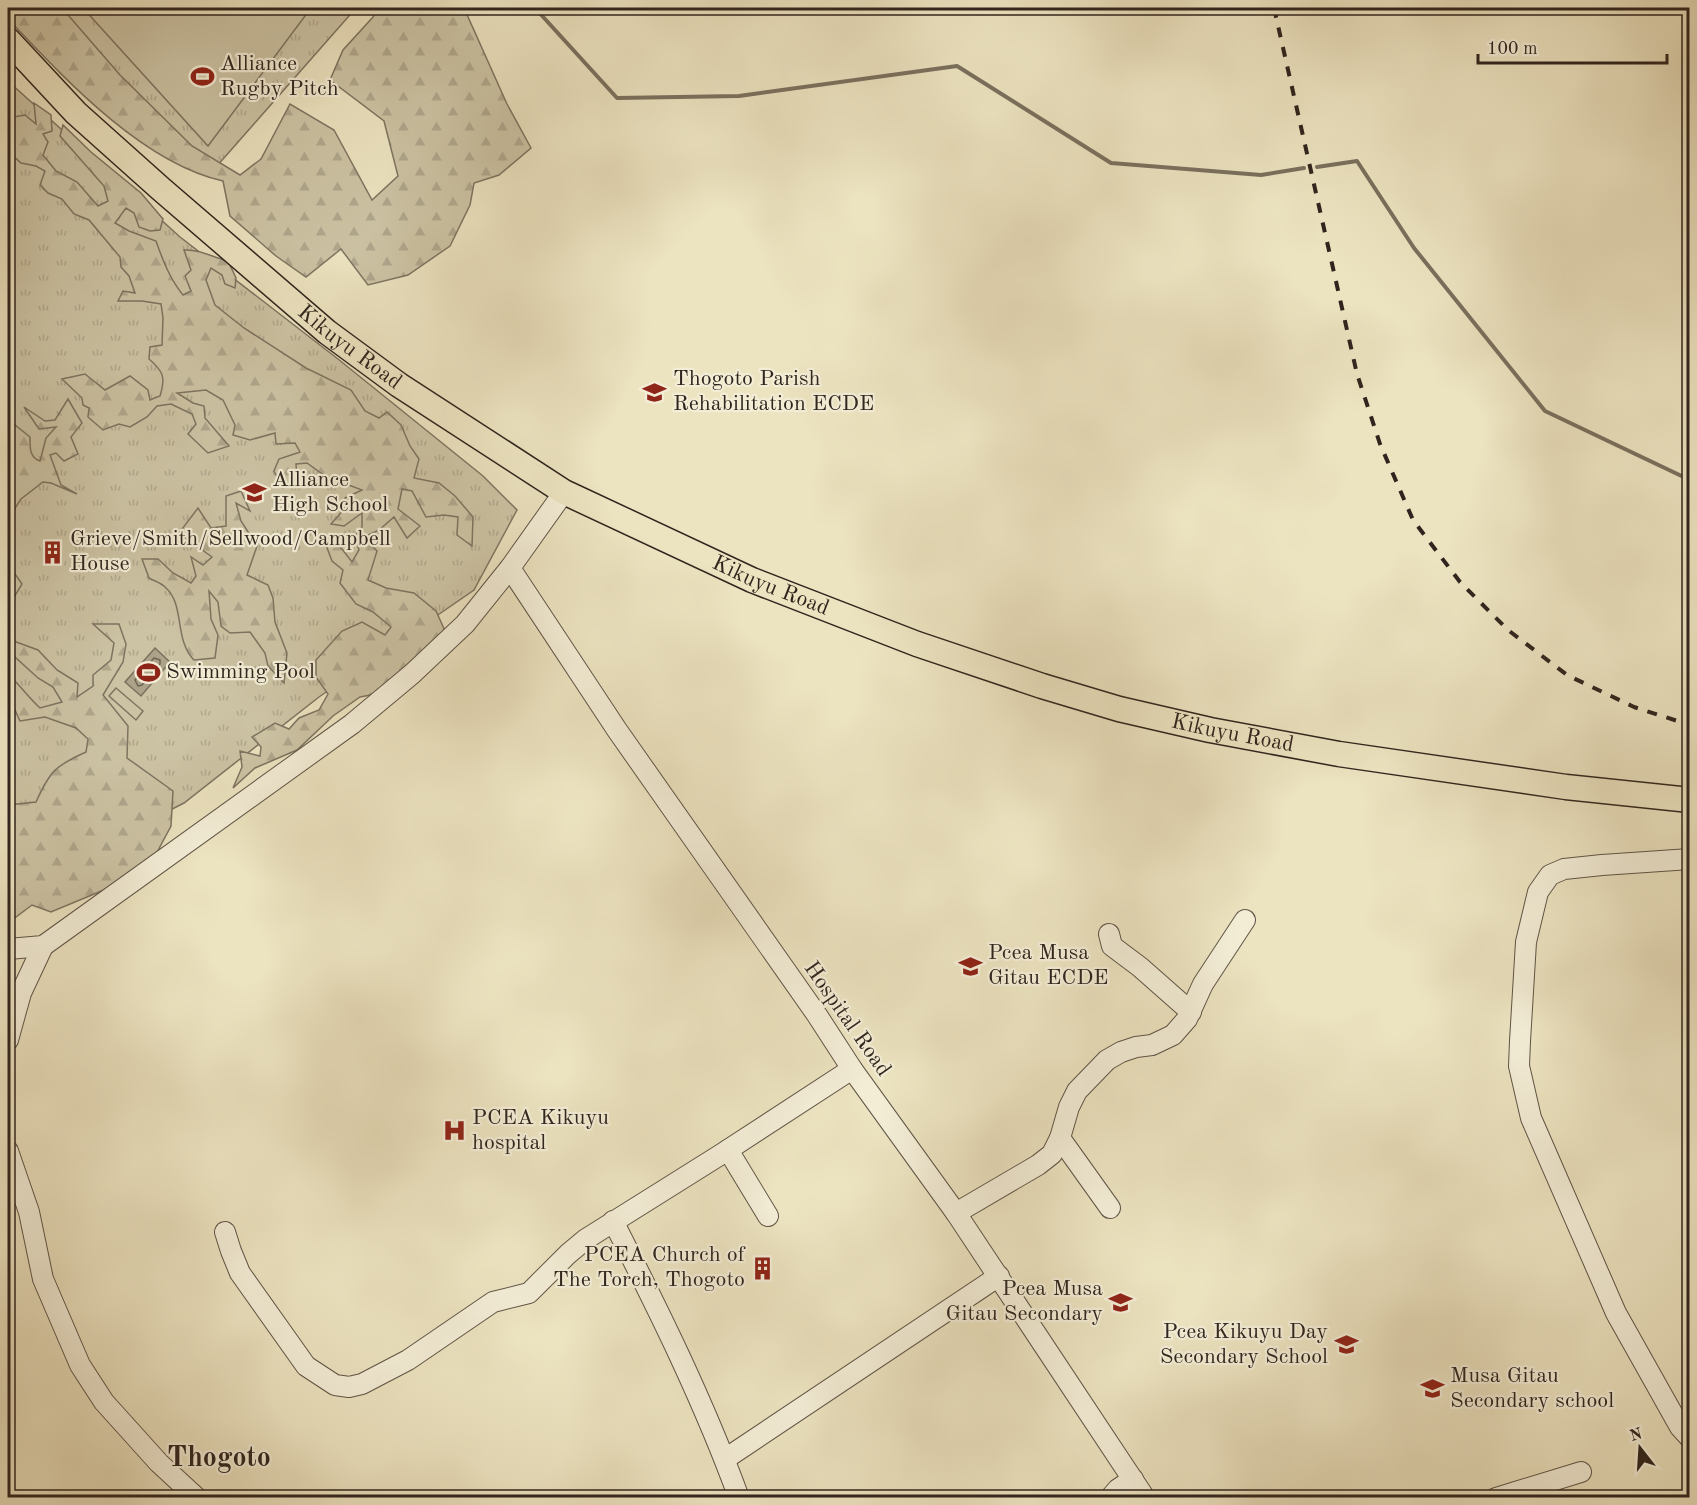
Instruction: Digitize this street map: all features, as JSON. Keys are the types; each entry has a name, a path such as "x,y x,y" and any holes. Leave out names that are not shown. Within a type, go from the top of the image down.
{"main road":[{"name":"Kikuyu Road","path":"8,40 76,113 327,332 399,385 564,492 762,584 917,644 1097,703 1210,730 1339,754 1566,788 1689,800"}],"street":[{"path":"8,1040 21,993 43,946 352,724 412,674 465,624 510,568 564,492"},
{"name":"Hospital Road","path":"510,568 617,730 817,1015 852,1069 956,1213 1145,1497"},
{"path":"1689,859 1564,869 1557,871 1546,880 1538,892 1526,942 1519,1058 1531,1118 1616,1312 1689,1438"},
{"path":"956,1213 1038,1165 1052,1154 1077,1091 1107,1060 1136,1047 1163,1041 1185,1023 1203,984 1245,920"},
{"path":"1109,934 1112,946 1140,967 1191,1012"},
{"path":"8,949 43,946"},
{"path":"225,1232 240,1273 306,1365 335,1386 349,1387 362,1384 408,1360 493,1302 529,1293 568,1254 613,1221 728,1150 852,1069"},
{"path":"1060,1138 1110,1208"},
{"path":"728,1150 768,1216"},
{"path":"8,1151 29,1212 43,1279 80,1365 104,1402 159,1463 197,1497"},
{"path":"613,1221 657,1307 725,1459 739,1497"},
{"path":"725,1459 999,1276"},
{"path":"1496,1497 1581,1472"},
{"path":"1110,1497 1133,1479"}],"green space":[{"path":"8,8 62,8 120,75 192,146 240,175 261,159 290,104 334,130 372,200 398,176 384,121 330,80 343,50 373,17 378,8 464,8 507,104 531,148 499,175 474,183 470,205 450,246 408,275 368,285 341,249 306,277 276,256 230,216 223,181 193,171 163,156 106,115 54,67 8,19"},
{"path":"9,8 356,8 209,175 26,10 8,30"},
{"name":"Alliance Rugby Pitch","path":"83,8 311,8 208,146"},
{"name":"Alliance High School","path":"8,81 180,237 338,359 483,476 517,510 474,590 319,697 184,803 52,870 8,886"},
{"path":"34,103 51,115 52,131 43,134 48,142 43,155 56,171 77,182 98,206 108,201 104,186 60,136 63,125 91,152 141,193 163,219 160,230 150,231 139,227 134,213 126,208 115,223 156,241 167,270 183,295 191,291 185,276 191,270 184,250 200,252 228,261 236,278 235,288 225,284 222,275 211,268 206,280 215,305 244,328 306,368 351,390 365,411 379,418 387,412 401,425 410,446 419,459 414,478 439,483 455,496 473,517 472,546 457,535 458,517 444,515 426,517 412,491 402,489 398,509 420,526 407,538 394,517 379,530 364,537 377,551 368,580 386,588 414,593 436,611 446,633 376,694 360,697 333,716 297,750 255,768 233,788 242,767 240,751 260,756 261,747 252,737 275,723 289,729 299,718 319,710 328,694 316,677 316,660 342,631 362,622 385,635 391,627 373,612 356,604 340,583 343,570 332,561 326,545 335,540 352,562 359,550 355,536 362,527 362,513 344,526 331,524 345,508 345,498 362,490 325,476 307,463 296,464 297,479 283,488 274,471 279,459 300,452 295,443 276,444 275,433 250,440 233,435 235,425 223,400 206,390 177,393 193,403 204,406 205,418 229,446 208,453 188,434 196,424 192,414 171,404 157,406 147,417 130,427 119,424 103,430 88,417 89,408 83,405 82,398 62,379 85,374 105,390 130,376 148,390 150,400 160,396 163,384 162,375 149,359 150,347 162,345 161,304 118,301 123,291 135,293 129,276 121,267 120,257 89,220 74,214 62,199 48,193 40,185 45,171 36,166 21,163 8,151 8,118 25,115 36,124"},
{"path":"68,399 82,423 71,437 78,454 64,461 56,453 50,455 61,485 77,494 43,482 21,499 8,519 8,408 9,420 30,437 32,454 40,461 46,438 56,427 39,429 24,407 45,421 55,420"},
{"path":"241,491 250,511 236,503 241,521 257,546 247,575 268,585 273,598 275,622 287,653 284,683 268,666 265,653 250,632 230,633 221,626 218,602 209,591 211,619 218,635 215,658 194,660 184,643 172,595 162,585 149,578 142,559 158,559 173,573 191,583 196,576 191,557 203,565 212,557 179,533 198,508 211,528 226,526 226,496"},
{"path":"13,571 22,584 13,599 8,596 8,577"},
{"path":"93,624 119,624 126,644 123,662 103,695 128,726 127,758 173,791 171,826 155,856 111,887 51,912 32,905 8,923 8,805 36,802 45,783 60,766 86,752 88,739 76,728 45,717 20,721 11,698 8,674 40,708 62,702 53,687 38,678 15,657 8,639 38,650 57,670 78,683 77,697 93,686 93,675 111,660 114,643"},
{"path":"116,688 143,711 136,720 109,696"}],"water":[{"name":"Swimming Pool","path":"155,648 170,662 141,696 125,682"}],"waterway":[{"path":"535,8 617,98 739,96 957,66 1111,163 1261,175 1304,168"},
{"path":"1317,167 1357,161 1414,248 1545,411 1690,480"}],"railway":[{"path":"1274,8 1357,374 1380,444 1413,520 1460,582 1508,630 1567,675 1634,707 1690,725"}],"place":[{"name":"Alliance Rugby Pitch","path":"202,77"},
{"name":"Thogoto Parish Rehabilitation ECDE","path":"655,392"},
{"name":"Alliance High School","path":"254,493"},
{"name":"Grieve/Smith/Sellwood/Campbell House","path":"52,552"},
{"name":"Swimming Pool","path":"148,672"},
{"name":"Pcea Musa Gitau ECDE","path":"970,966"},
{"name":"PCEA Kikuyu hospital","path":"454,1131"},
{"name":"PCEA Church of The Torch, Thogoto","path":"763,1268"},
{"name":"Pcea Musa Gitau Secondary","path":"1121,1302"},
{"name":"Pcea Kikuyu Day Secondary School","path":"1346,1345"},
{"name":"Musa Gitau Secondary school","path":"1432,1389"}],"district":[{"name":"Thogoto","path":"219,1459"}]}
